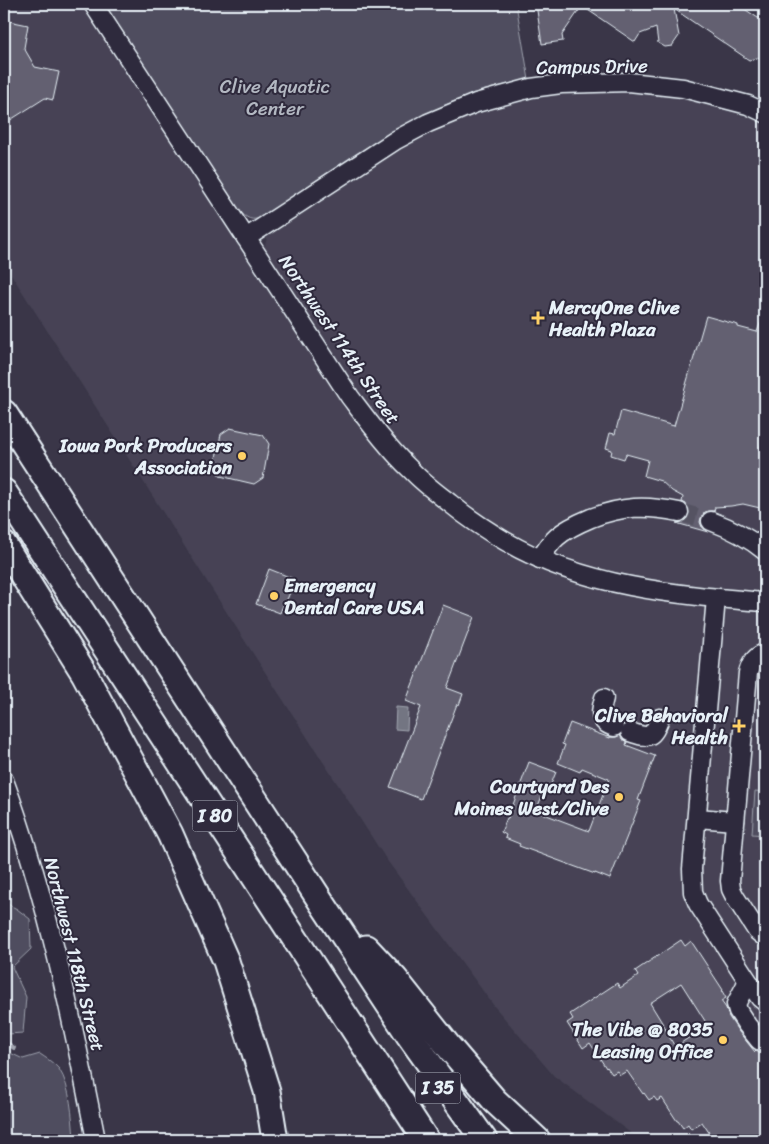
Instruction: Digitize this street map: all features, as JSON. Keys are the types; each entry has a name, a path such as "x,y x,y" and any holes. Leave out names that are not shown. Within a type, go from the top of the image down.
{"highway":[{"name":"I 80","path":"4,413 409,1035 484,1140"},
{"name":"I 80","path":"4,492 426,1140"},
{"path":"4,545 84,673 170,834 226,961 267,1091 275,1140"},
{"path":"320,900 395,979 495,1101 537,1140"},
{"name":"I 35","path":"409,1035 467,1140"}],"street":[{"name":"Northwest 114th Street","path":"93,4 350,397 383,440 411,472 505,542 540,558 597,578 630,586 666,593 765,602"},
{"name":"Campus Drive","path":"246,238 396,140 428,123 476,103 531,88 560,84 629,82 684,88 748,105 765,113"},
{"path":"540,558 558,536 582,521 606,512 624,508 646,508 679,512"},
{"path":"711,521 754,542 765,551"},
{"path":"716,598 692,869 693,892 698,904 748,981 765,1002"},
{"path":"765,653 760,654 754,659 748,673 730,881 731,890 757,931 762,936 765,936"},
{"path":"604,698 601,711 602,718 605,723 622,730 644,737 648,736 656,728 660,718"},
{"name":"Northwest 118th Street","path":"4,780 36,877 56,949 96,1140"},
{"path":"697,818 735,821"},
{"path":"748,981 736,1004 738,1011 758,1040 765,1044"}],"shaded area":[{"path":"4,4 82,4 346,407 390,462 442,510 496,546 518,557 558,575 603,590 650,599 765,611 765,1140 640,1140 554,1076 494,1006 386,859 4,263"},
{"name":"MercyOne Clive Health Plaza","path":"590,92 633,92 676,97 716,106 765,123 765,592 647,580 612,572 577,562 532,543 511,533 479,513 446,488 406,452 376,417 265,248 267,238 272,233 408,144 451,123 495,107 547,96"}],"green space":[{"name":"Clive Aquatic Center","path":"104,4 516,4 529,80 492,88 456,100 422,116 356,154 262,217 252,219 240,211"},
{"path":"755,791 765,792 765,835 752,834"},
{"path":"4,902 30,919 31,949 12,967 26,997 23,1033 8,1034 4,1031"},
{"path":"4,1049 23,1059 40,1054 59,1069 66,1084 70,1102 73,1140 4,1140"}],"water":[{"path":"396,707 408,708 407,730 395,729"}],"building":[{"path":"536,4 737,4 758,18 765,16 765,56 749,60 674,9 679,36 672,46 665,47 658,43 656,28 640,34 635,42 582,6 562,35 563,41 542,44"},
{"path":"4,20 28,25 24,48 35,67 59,72 53,100 45,98 4,124 4,88 8,85 4,78"},
{"path":"764,313 765,430 759,450 765,452 765,489 760,508 743,504 715,507 714,511 705,512 701,518 702,527 708,532 676,523 683,522 689,514 689,508 682,502 683,497 672,491 661,481 644,476 648,460 626,454 624,459 611,455 612,450 606,448 610,433 615,434 621,411 674,426 706,316 757,332"},
{"name":"Iowa Pork Producers Association","path":"230,428 263,435 269,444 263,478 254,484 220,476 214,467 221,434"},
{"name":"Emergency Dental Care USA","path":"269,569 292,578 288,589 291,590 280,613 256,604"},
{"path":"443,605 474,617 447,688 463,694 459,705 457,704 421,799 390,787 421,707 406,701"},
{"name":"Courtyard Des Moines West/Clive","path":"570,723 610,738 620,735 627,742 626,745 655,756 638,800 641,801 610,879 519,846 520,844 505,838 506,835 501,832 529,762 556,772 548,792 544,791 536,811 589,831 609,779 582,768 580,772 558,763 565,745 562,744"},
{"path":"681,940 685,946 691,941 723,990 726,998 721,1001 729,1017 755,1052 765,1056 765,1131 751,1140 714,1140 702,1122 691,1129 688,1124 683,1128 662,1098 657,1101 654,1097 649,1100 627,1071 620,1075 617,1071 612,1074 590,1043 583,1048 567,1023 573,1019 570,1014 617,983 620,988 638,976 635,971","holes":["681,983 707,1024 675,1047 650,1003"]}],"waterway":[{"path":"4,1041 14,1048"}],"tunnel":[{"path":"679,512 711,521"}],"place":[{"name":"MercyOne Clive Health Plaza","path":"538,318"},
{"name":"Iowa Pork Producers Association","path":"242,456"},
{"name":"Emergency Dental Care USA","path":"274,596"},
{"name":"Clive Behavioral Health","path":"739,726"},
{"name":"Courtyard Des Moines West/Clive","path":"619,797"},
{"name":"The Vibe @ 8035 Leasing Office","path":"723,1040"}]}
